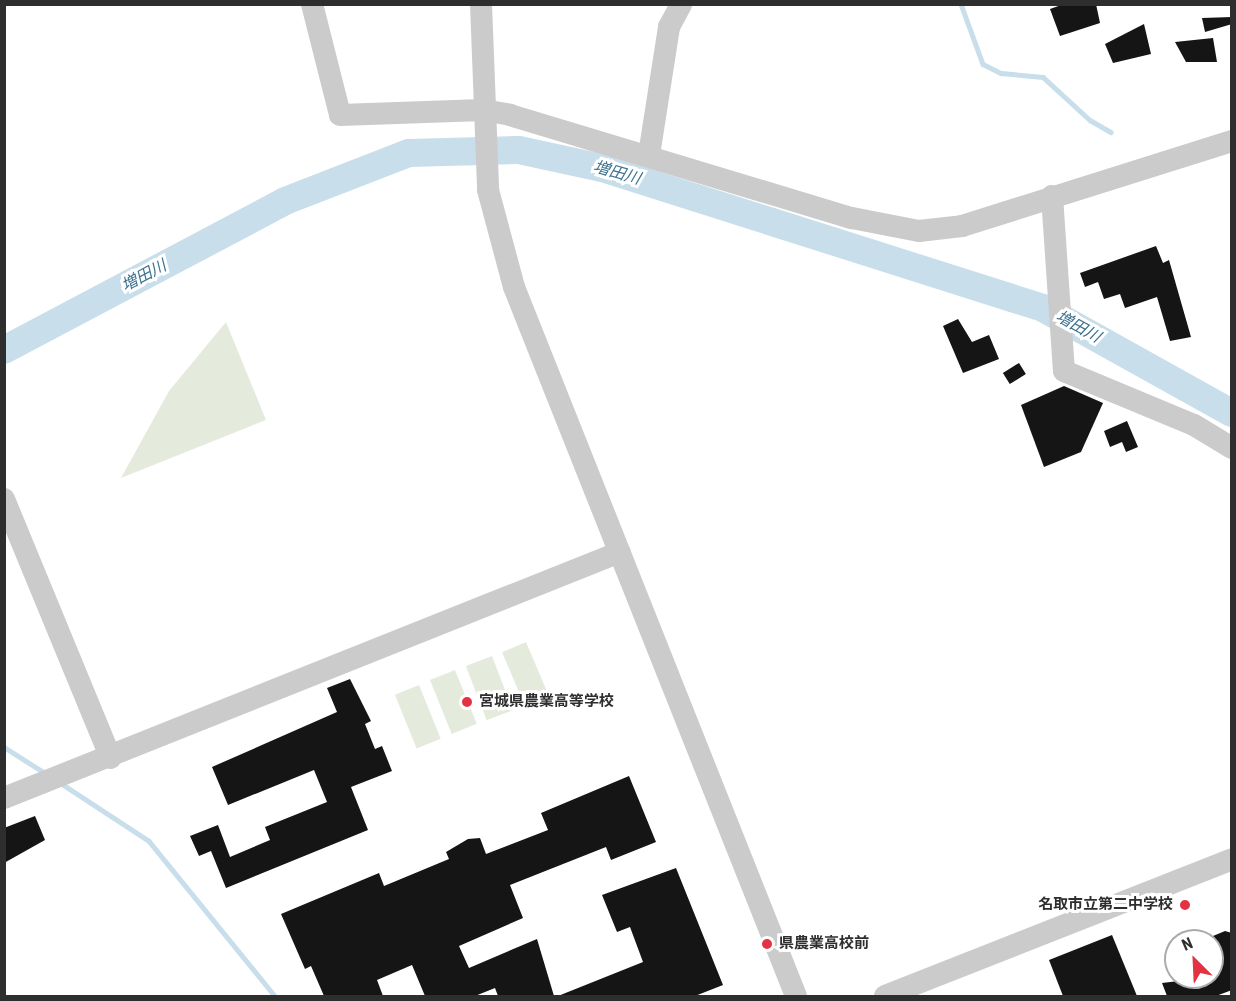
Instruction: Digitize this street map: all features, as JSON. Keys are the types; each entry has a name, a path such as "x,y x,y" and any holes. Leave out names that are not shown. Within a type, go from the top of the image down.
{"street":[{"path":"312,4 340,115 483,120 649,156 852,218 919,231 954,228 1232,141"},
{"path":"481,4 483,120 487,180 514,287 796,996"},
{"path":"649,156 669,27 681,4"},
{"path":"1052,196 1064,370 1194,425 1232,448"},
{"path":"4,499 111,758"},
{"path":"4,798 111,758 620,552"},
{"path":"885,996 1232,859"}],"green space":[{"path":"226,322 266,420 121,478 169,391"},
{"path":"526,642 549,696 525,706 502,652"},
{"path":"492,656 513,710 487,720 466,666"},
{"path":"455,670 477,724 452,734 430,680"},
{"path":"419,685 441,739 417,749 395,695"}],"building":[{"path":"1064,4 1096,4 1100,23 1060,36 1050,9"},
{"path":"1232,17 1232,24 1205,32 1202,18"},
{"path":"1144,24 1151,54 1113,63 1105,44"},
{"path":"1213,38 1217,62 1186,62 1175,42"},
{"path":"1156,246 1163,263 1169,260 1191,337 1170,341 1157,297 1125,308 1120,294 1104,299 1098,282 1085,287 1080,273"},
{"path":"958,319 972,342 989,335 999,359 963,373 943,326"},
{"path":"1019,363 1026,374 1010,384 1003,373"},
{"path":"1064,386 1103,403 1081,452 1044,467 1021,405"},
{"path":"1127,421 1138,447 1126,452 1122,442 1110,447 1104,431"},
{"path":"350,679 371,721 365,724 375,749 382,746 392,771 351,787 368,830 226,888 211,851 199,856 190,836 218,825 230,857 270,840 265,827 327,802 314,770 228,805 212,767 337,712 327,688"},
{"path":"629,776 656,842 611,860 606,847 510,885 523,918 459,946 469,968 537,939 554,996 498,996 495,988 475,996 425,996 412,965 377,980 383,996 324,996 311,966 305,969 281,914 379,873 384,886 449,859 446,852 468,839 480,838 486,854 548,830 541,813"},
{"path":"35,816 45,840 4,863 4,828"},
{"path":"676,868 723,985 695,996 558,996 643,962 630,927 617,932 602,895"},
{"path":"1224,931 1232,933 1232,990 1216,996 1167,996 1164,989 1224,989"},
{"path":"1112,935 1137,996 1063,996 1049,960"}],"waterway":[{"path":"961,4 983,64 1001,73 1043,77 1090,120 1111,132"},
{"name":"増田川","path":"4,350 285,201 409,153 519,150 602,168 1043,308 1232,413"},
{"path":"4,747 45,773"},
{"path":"62,784 149,841 275,996"}],"place":[{"name":"宮城県農業高等学校","path":"467,702"},
{"name":"名取市立第二中学校","path":"1185,905"},
{"name":"県農業高校前","path":"767,944"}]}
